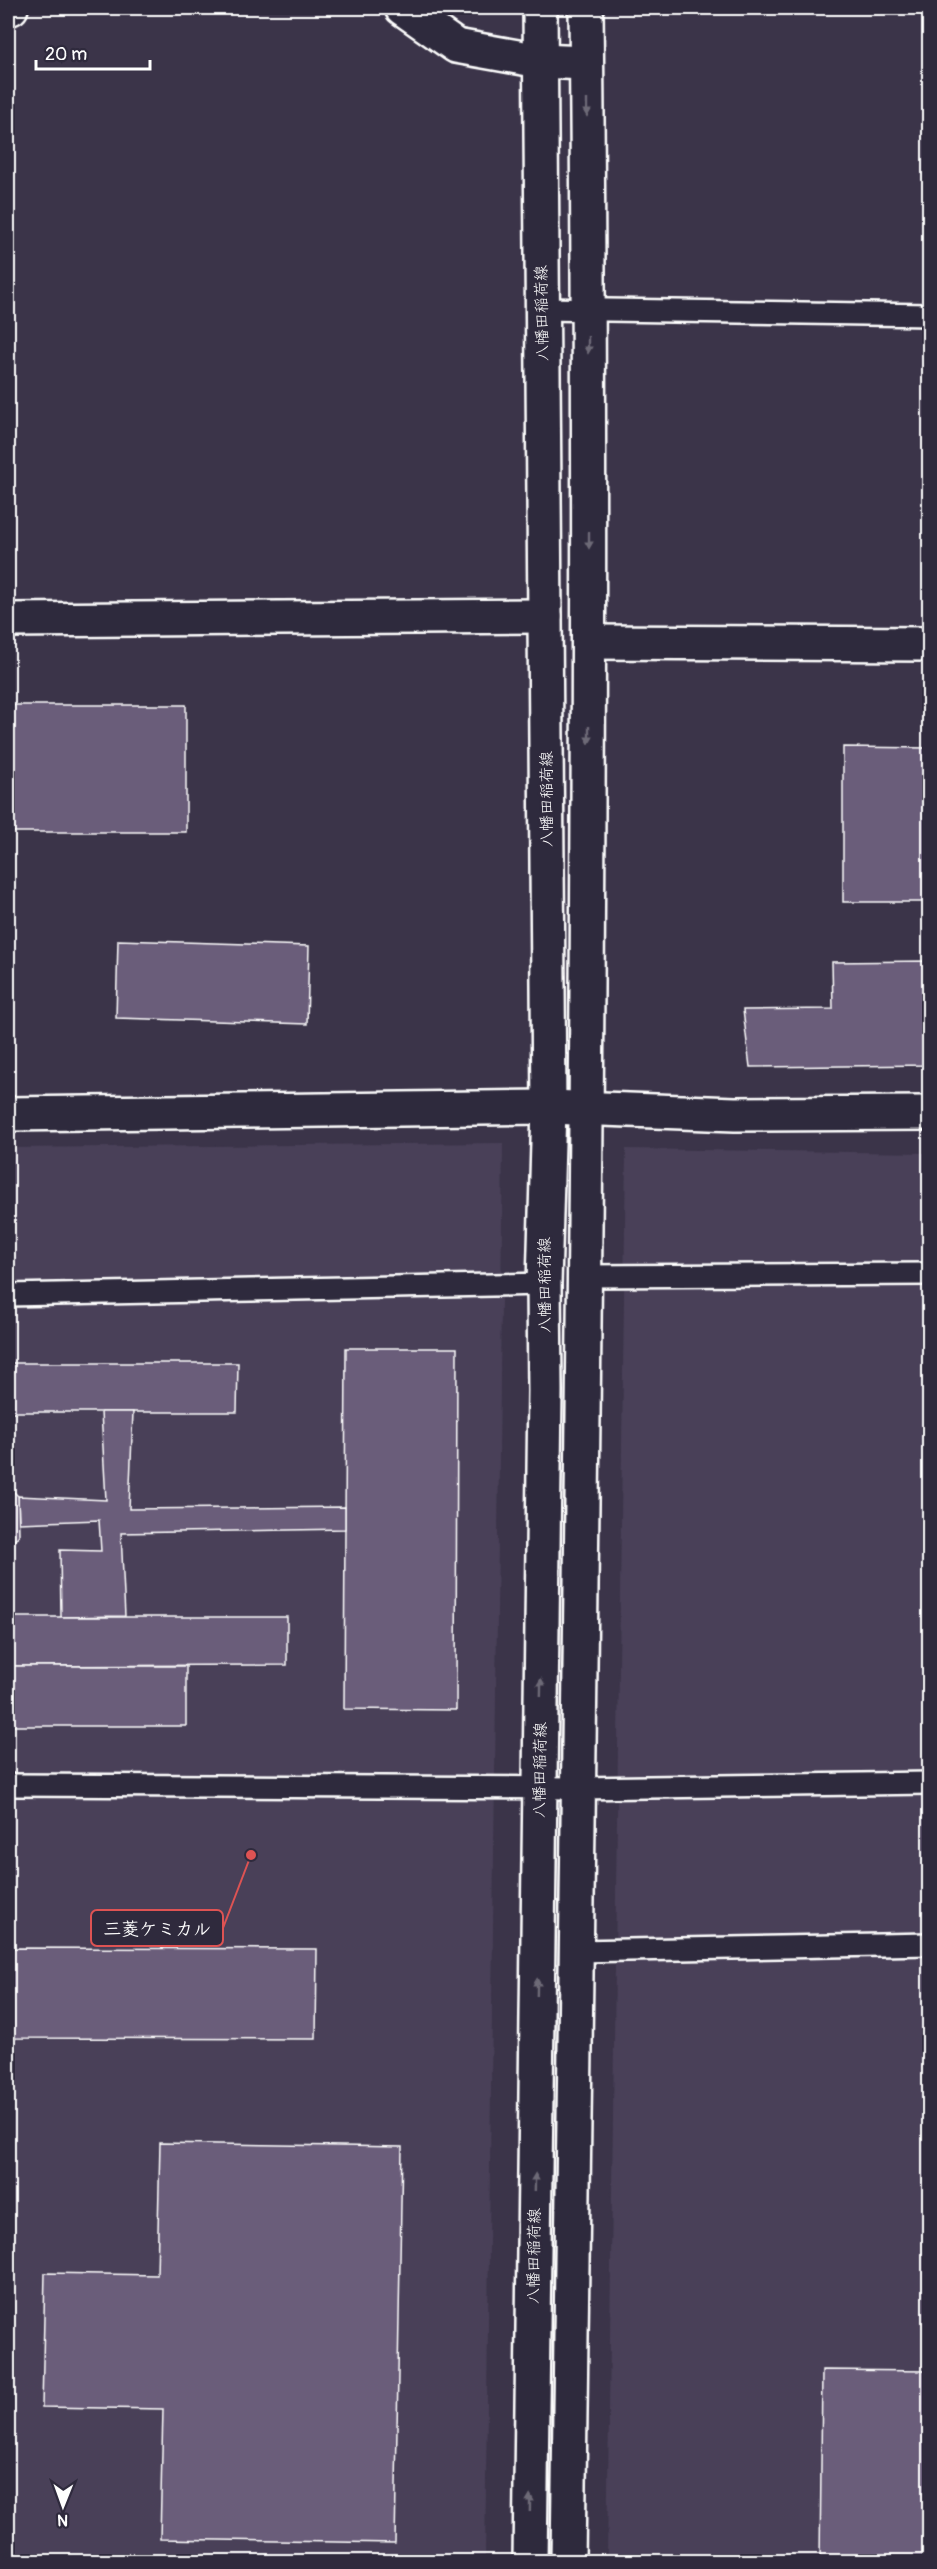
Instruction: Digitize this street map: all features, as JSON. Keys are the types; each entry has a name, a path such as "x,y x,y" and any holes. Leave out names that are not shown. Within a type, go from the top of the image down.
{"main road":[{"path":"402,8 456,46 540,61 586,63"},
{"name":"八幡田稲荷線","path":"530,2562 545,1391 544,1284 549,1107 540,8"},
{"path":"568,2562 586,1109 589,642 586,8"},
{"path":"8,620 545,616"},
{"path":"589,642 930,644"},
{"path":"8,1114 549,1107 735,1114 930,1113"}],"lane":[{"path":"542,309 930,315"},
{"path":"583,1276 930,1274"},
{"path":"8,1295 544,1284"},
{"path":"8,1785 579,1788 930,1783"},
{"path":"576,1952 930,1944"}],"shaded area":[{"path":"503,1143 485,2561 8,2561 8,1148"},
{"path":"626,1149 929,1153 929,2561 607,2562"}],"building":[{"path":"8,705 186,705 186,832 8,832"},
{"path":"843,747 930,748 930,902 843,902"},
{"path":"118,940 309,946 307,1024 116,1018"},
{"path":"930,961 930,1065 750,1067 743,1010 833,1009 832,962"},
{"path":"346,1348 457,1348 456,1710 344,1709"},
{"path":"8,1363 238,1363 237,1412 8,1412"},
{"path":"101,1412 133,1412 129,1509 345,1507 345,1529 121,1533 125,1616 61,1617 60,1550 101,1551 99,1520 19,1523 18,1496 106,1500"},
{"path":"8,1486 18,1496 19,1535 8,1548"},
{"path":"8,1617 287,1617 287,1665 8,1666"},
{"path":"11,1666 186,1666 186,1726 11,1726"},
{"path":"8,1948 317,1949 316,2039 8,2038"},
{"path":"160,2143 402,2147 395,2543 160,2539 163,2409 42,2407 45,2273 157,2275"},
{"path":"822,2370 930,2371 930,2562 820,2562"}],"place":[{"name":"三菱ケミカル","path":"251,1855"}]}
